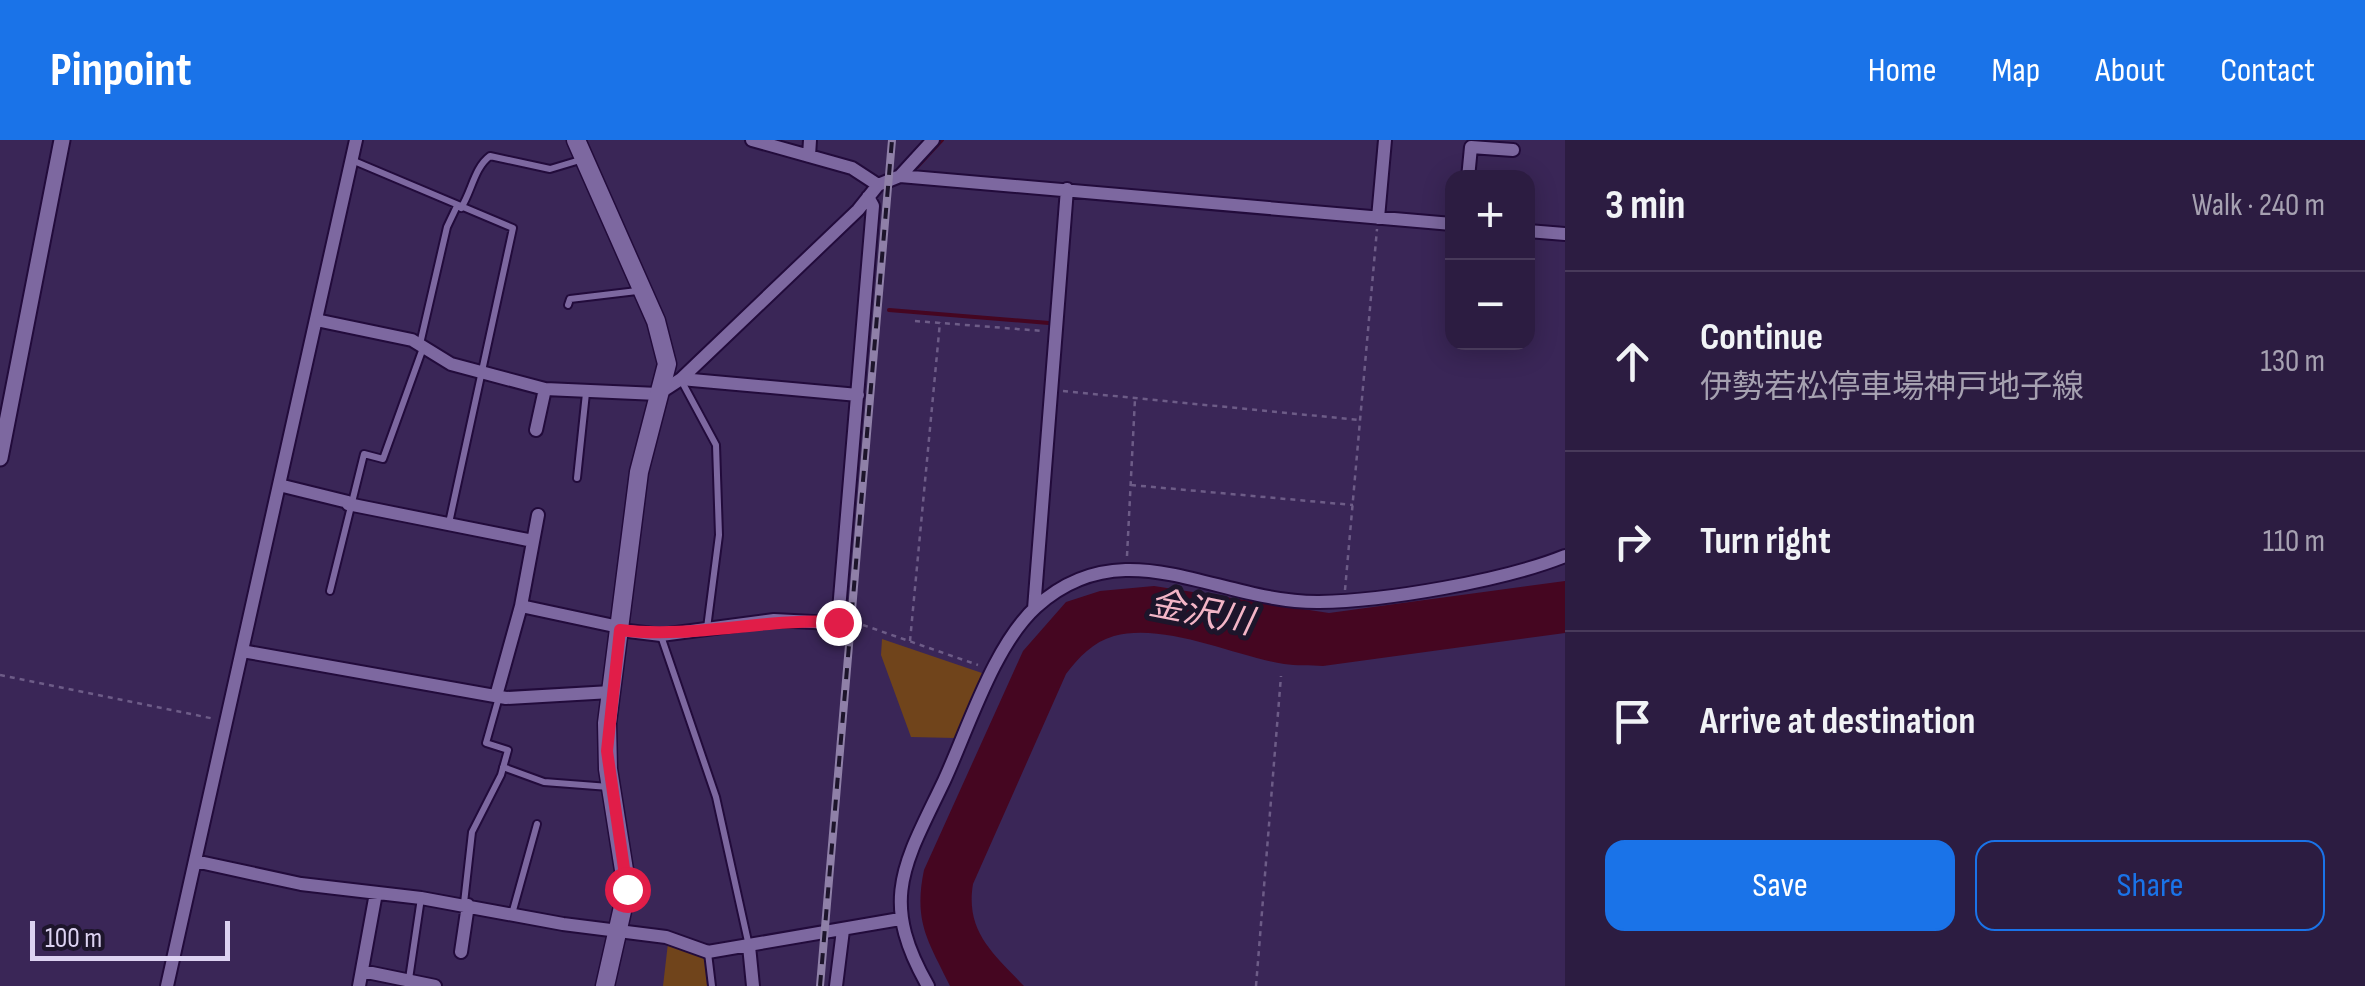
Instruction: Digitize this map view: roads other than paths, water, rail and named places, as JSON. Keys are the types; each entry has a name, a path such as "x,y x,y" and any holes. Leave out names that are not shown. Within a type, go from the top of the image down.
{"main road":[{"path":"576,140 665,345 667,364 638,472 611,692 607,751 626,876 605,986"}],"street":[{"path":"0,458 62,140"},
{"path":"167,986 356,140"},
{"path":"752,140 852,168 878,185"},
{"path":"809,156 810,140"},
{"path":"316,320 421,346 432,356 484,375 545,389 658,394 680,380 878,185 900,176 933,140"},
{"path":"1378,218 1385,140"},
{"path":"1469,170 1471,147 1513,150"},
{"path":"900,176 1445,223"},
{"path":"1034,609 1066,189"},
{"path":"521,606 661,635 774,620 845,623 873,206 868,197"},
{"path":"1535,232 1565,234"},
{"path":"680,380 858,395"},
{"path":"536,430 545,389"},
{"path":"279,486 533,541"},
{"path":"497,696 521,606 538,515"},
{"path":"928,986 911,957 900,919 902,870 1008,642 1034,609 1083,576 1127,567 1278,597 1344,601 1475,579 1565,556"},
{"path":"242,651 522,700 611,692"},
{"path":"195,860 301,884 421,898 618,933 666,937 708,952 900,919"},
{"path":"376,892 360,979 409,980 435,986"},
{"path":"460,952 466,905"},
{"path":"836,986 843,930"},
{"path":"749,946 753,986"}],"lane":[{"path":"330,591 348,503 364,454 383,459 421,346 446,226 472,190 477,170 490,156 550,169 582,160"},
{"path":"352,160 513,228 449,523"},
{"path":"568,305 570,299 641,290"},
{"path":"680,380 716,445 719,535 706,630"},
{"path":"577,478 586,392"},
{"path":"661,635 716,798 749,946"},
{"path":"466,905 472,832 508,750 486,743 497,696"},
{"path":"504,766 544,782 611,787"},
{"path":"512,916 537,824"},
{"path":"409,980 421,898"},
{"path":"708,952 712,986"}],"water":[{"name":"金沢川","path":"1565,581 1565,633 1323,666 1284,664 1155,633 1114,636 1093,646 1066,674 973,884 973,916 984,941 1024,986 950,986 922,918 924,870 1023,651 1066,602 1100,591 1154,586 1329,613"}],"waterway":[{"path":"917,167 942,140"},
{"path":"889,310 1049,323"}],"railway":[{"path":"820,986 892,140"}]}
